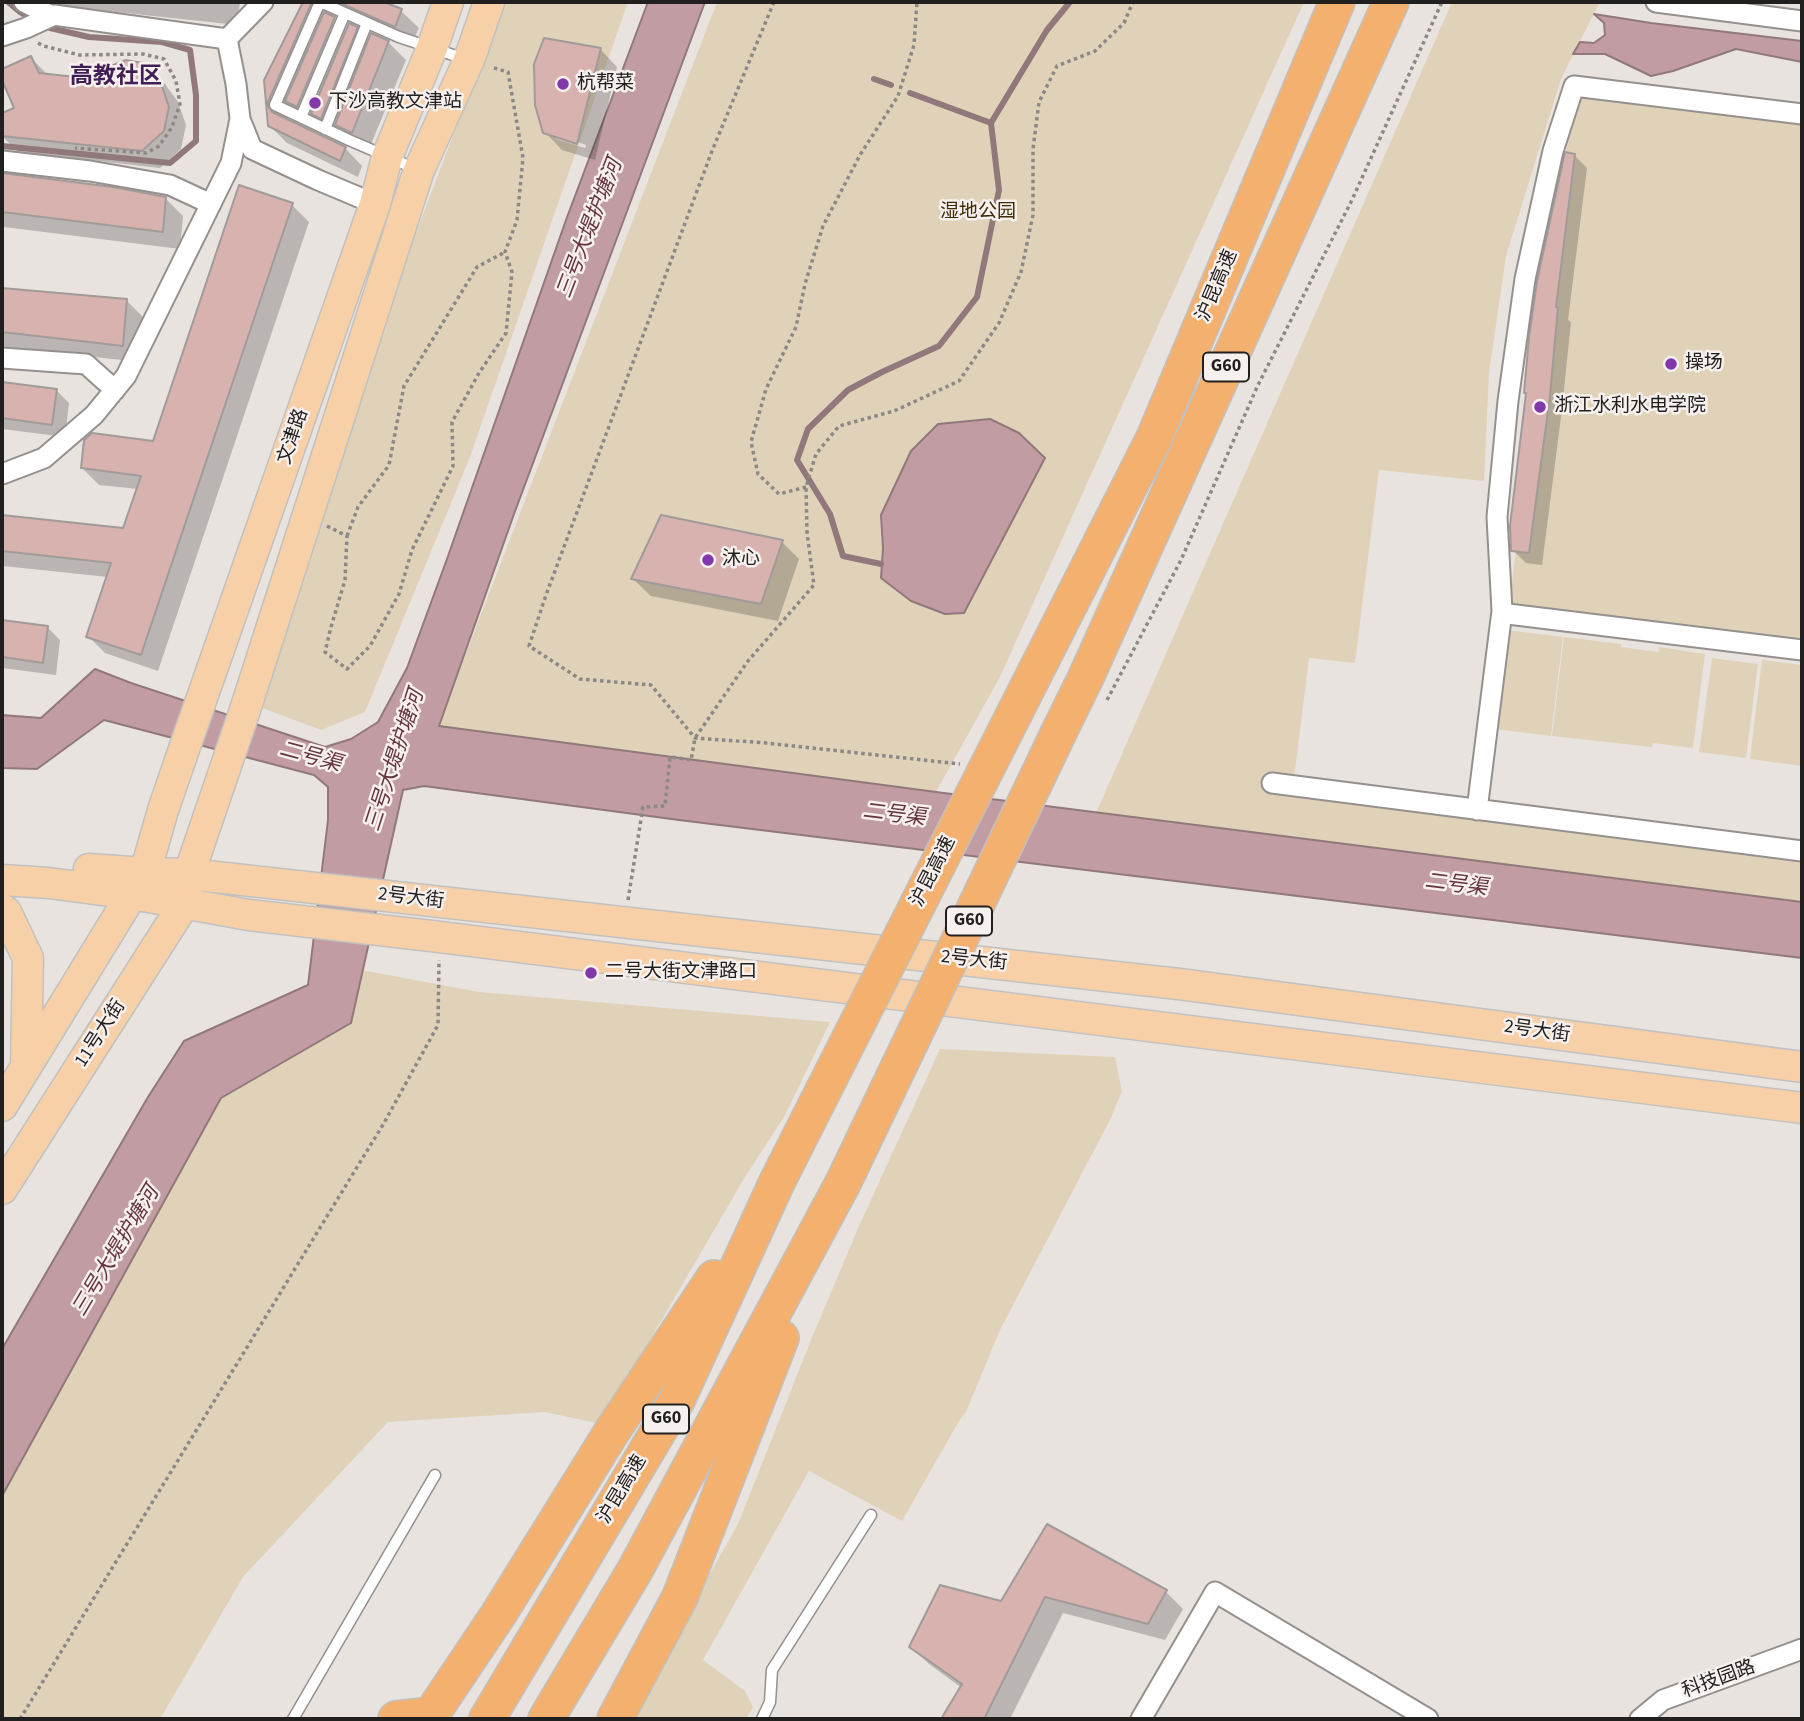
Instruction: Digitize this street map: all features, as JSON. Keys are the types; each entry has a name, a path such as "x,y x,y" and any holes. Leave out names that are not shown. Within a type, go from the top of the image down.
{"highway":[{"name":"沪昆高速","path":"487,1719 677,1400 777,1182 1154,438 1337,2"},
{"name":"沪昆高速","path":"546,1719 635,1570 843,1183 1059,732 1391,2"},
{"path":"396,1719 431,1716 499,1615 611,1433 777,1182"},
{"path":"615,1719 680,1597 843,1183"}],"main road":[{"name":"文津路","path":"139,884 375,204 387,157 448,2"},
{"name":"文津路","path":"189,873 244,712 419,170 469,60 489,2"},
{"path":"2,863 139,884"},
{"name":"2号大街","path":"139,884 189,873 1179,984 1802,1068"},
{"name":"11号大街","path":"2,1189 184,904 189,873"},
{"path":"2,880 139,884"},
{"path":"2,1106 139,884"},
{"name":"2号大街","path":"139,884 184,904 250,915 1802,1108"},
{"path":"2,909 6,912 28,958 26,1066"}],"street":[{"path":"24,2 52,16"},
{"path":"227,39 263,2"},
{"path":"1656,2 1802,21"},
{"path":"15,32 52,16 67,16 227,39"},
{"path":"227,39 240,120 252,149 375,204"},
{"path":"1477,810 1503,611 1497,517 1508,401 1525,279 1553,151 1574,86 1802,114"},
{"path":"2,474 44,458 94,415 126,376 231,163 240,120"},
{"path":"2,161 89,171 170,185 211,204"},
{"path":"2,358 86,364 115,390"},
{"path":"1508,614 1802,650"},
{"path":"1272,783 1802,851"},
{"path":"1141,1719 1215,1592 1428,1719"},
{"name":"科技园路","path":"1640,1719 1663,1700 1802,1649"}],"lane":[{"path":"419,170 275,106 320,2 399,37 469,60"},
{"path":"301,117 345,13"},
{"path":"325,129 367,23"},
{"path":"293,1719 435,1475"},
{"path":"762,1719 771,1702 772,1670 870,1515"}],"path":[{"path":"695,738 651,685 580,679 529,646 712,151 774,2"},
{"path":"806,487 779,494 758,474 751,442 766,389 796,327 805,284 823,226 860,155 898,96 914,45 917,2"},
{"path":"624,922 643,807 665,806 670,757 691,760 695,738 748,661 814,585 807,533 806,487 816,454 839,426 894,411 959,381 999,323 1021,272 1033,215 1033,149 1039,102 1057,66 1095,51 1124,23 1133,2"},
{"path":"15,32 44,46 79,55 143,54 164,59 176,81 180,104 172,127 159,146 146,153 66,147"},
{"path":"469,60 508,72 523,158 517,220 505,252 512,272 506,333 479,373 452,422 453,466 412,550 399,594 370,646 347,669 325,653 345,580 347,536 358,507 390,465 404,386 477,267 505,252"},
{"path":"323,524 347,536"},
{"path":"20,1719 384,1123 438,1025 440,937"}],"green space":[{"path":"504,2 628,2 470,457 365,712 321,730 238,699"},
{"name":"湿地公园","path":"717,2 1304,2 1000,677 936,792 438,726"},
{"path":"1452,2 1600,2 1561,79 1506,256 1489,373 1484,481 1379,470 1355,663 1309,658 1293,786 1802,853 1802,902 1096,813"},
{"name":"操场","path":"1574,86 1802,114 1802,650 1508,614"},
{"path":"1507,630 1563,637 1551,736 1494,729"},
{"path":"1564,637 1658,652 1659,647 1705,654 1693,748 1653,743 1652,747 1552,736"},
{"path":"1712,658 1758,664 1746,758 1699,752"},
{"path":"1762,660 1802,665 1802,766 1750,759"},
{"path":"351,968 479,992 830,1022 784,1117 745,1177 601,1424 545,1412 388,1422 243,1577 160,1719 2,1719 2,1420 189,1068"},
{"path":"940,1049 1115,1057 1122,1091 1111,1118 1000,1330 966,1412 902,1521 809,1471 703,1660 745,1691 753,1707 746,1719 634,1719 636,1704 738,1524 859,1226"}],"water":[{"path":"648,2 705,2 514,514 439,726 1802,902 1802,958 679,820 424,786 403,790 351,1023 221,1098 2,1496 2,1349 148,1097 184,1041 308,985 328,820 328,787 314,775 104,720 37,769 2,768 2,715 41,718 95,669 325,747 351,739 378,722 407,668 566,220"},
{"path":"1594,14 1802,41 1802,62 1736,49 1651,76 1605,54 1573,54 1580,42 1594,43 1605,35 1604,23"},
{"path":"990,419 1019,433 1045,458 964,613 945,614 911,601 881,578 881,515 911,451 938,424"}],"building":[{"path":"303,2 312,2 268,106 272,112 346,147 340,161 268,126 264,80"},
{"path":"338,2 384,2 402,9 395,27"},
{"path":"324,12 335,17 297,107 285,101"},
{"path":"349,23 358,27 321,119 311,114"},
{"path":"371,33 389,41 352,133 335,125"},
{"name":"杭帮菜","path":"544,38 601,48 577,144 543,133 535,105 534,64"},
{"path":"31,56 39,73 113,81 108,67 126,60 148,64 161,83 169,107 164,131 142,151 2,136 2,113 14,108 2,80 2,69"},
{"path":"1565,152 1575,154 1556,307 1550,396 1529,553 1511,551 1510,526 1526,393 1529,337 1537,281"},
{"path":"2,173 113,187 166,197 163,232 2,212"},
{"path":"239,185 293,203 141,655 86,637 111,563 2,551 2,515 123,528 141,476 81,468 84,440 92,433 153,441"},
{"path":"2,288 127,299 123,346 2,332"},
{"path":"2,382 57,389 52,425 2,418"},
{"name":"沐心","path":"661,515 783,540 761,604 631,579"},
{"path":"2,620 48,626 43,663 2,657"},
{"path":"1047,1524 1167,1590 1148,1624 1045,1597 984,1719 941,1719 962,1684 909,1647 940,1585 1001,1601"}],"waterway":[{"path":"8,2 35,20"},
{"path":"881,564 843,556 830,514 797,460 808,429 848,390 939,346 977,297 999,190 991,123 1047,30 1070,2"},
{"path":"2,146 170,163 196,141 196,95 190,50 162,42 89,37 45,25"},
{"path":"874,79 891,85"},
{"path":"910,93 991,123"}],"place":[{"name":"杭帮菜","path":"563,84"},
{"name":"下沙高教文津站","path":"315,103"},
{"name":"操场","path":"1671,364"},
{"name":"浙江水利水电学院","path":"1540,407"},
{"name":"沐心","path":"708,560"},
{"name":"二号大街文津路口","path":"591,973"}],"district":[{"name":"高教社区","path":"116,78"}],"water label":[{"name":"三号大堤护塘河","path":"591,229"},
{"name":"二号渠","path":"310,758"},
{"name":"三号大堤护塘河","path":"396,761"},
{"name":"二号渠","path":"894,816"},
{"name":"二号渠","path":"1456,886"},
{"name":"三号大堤护塘河","path":"117,1252"}]}
